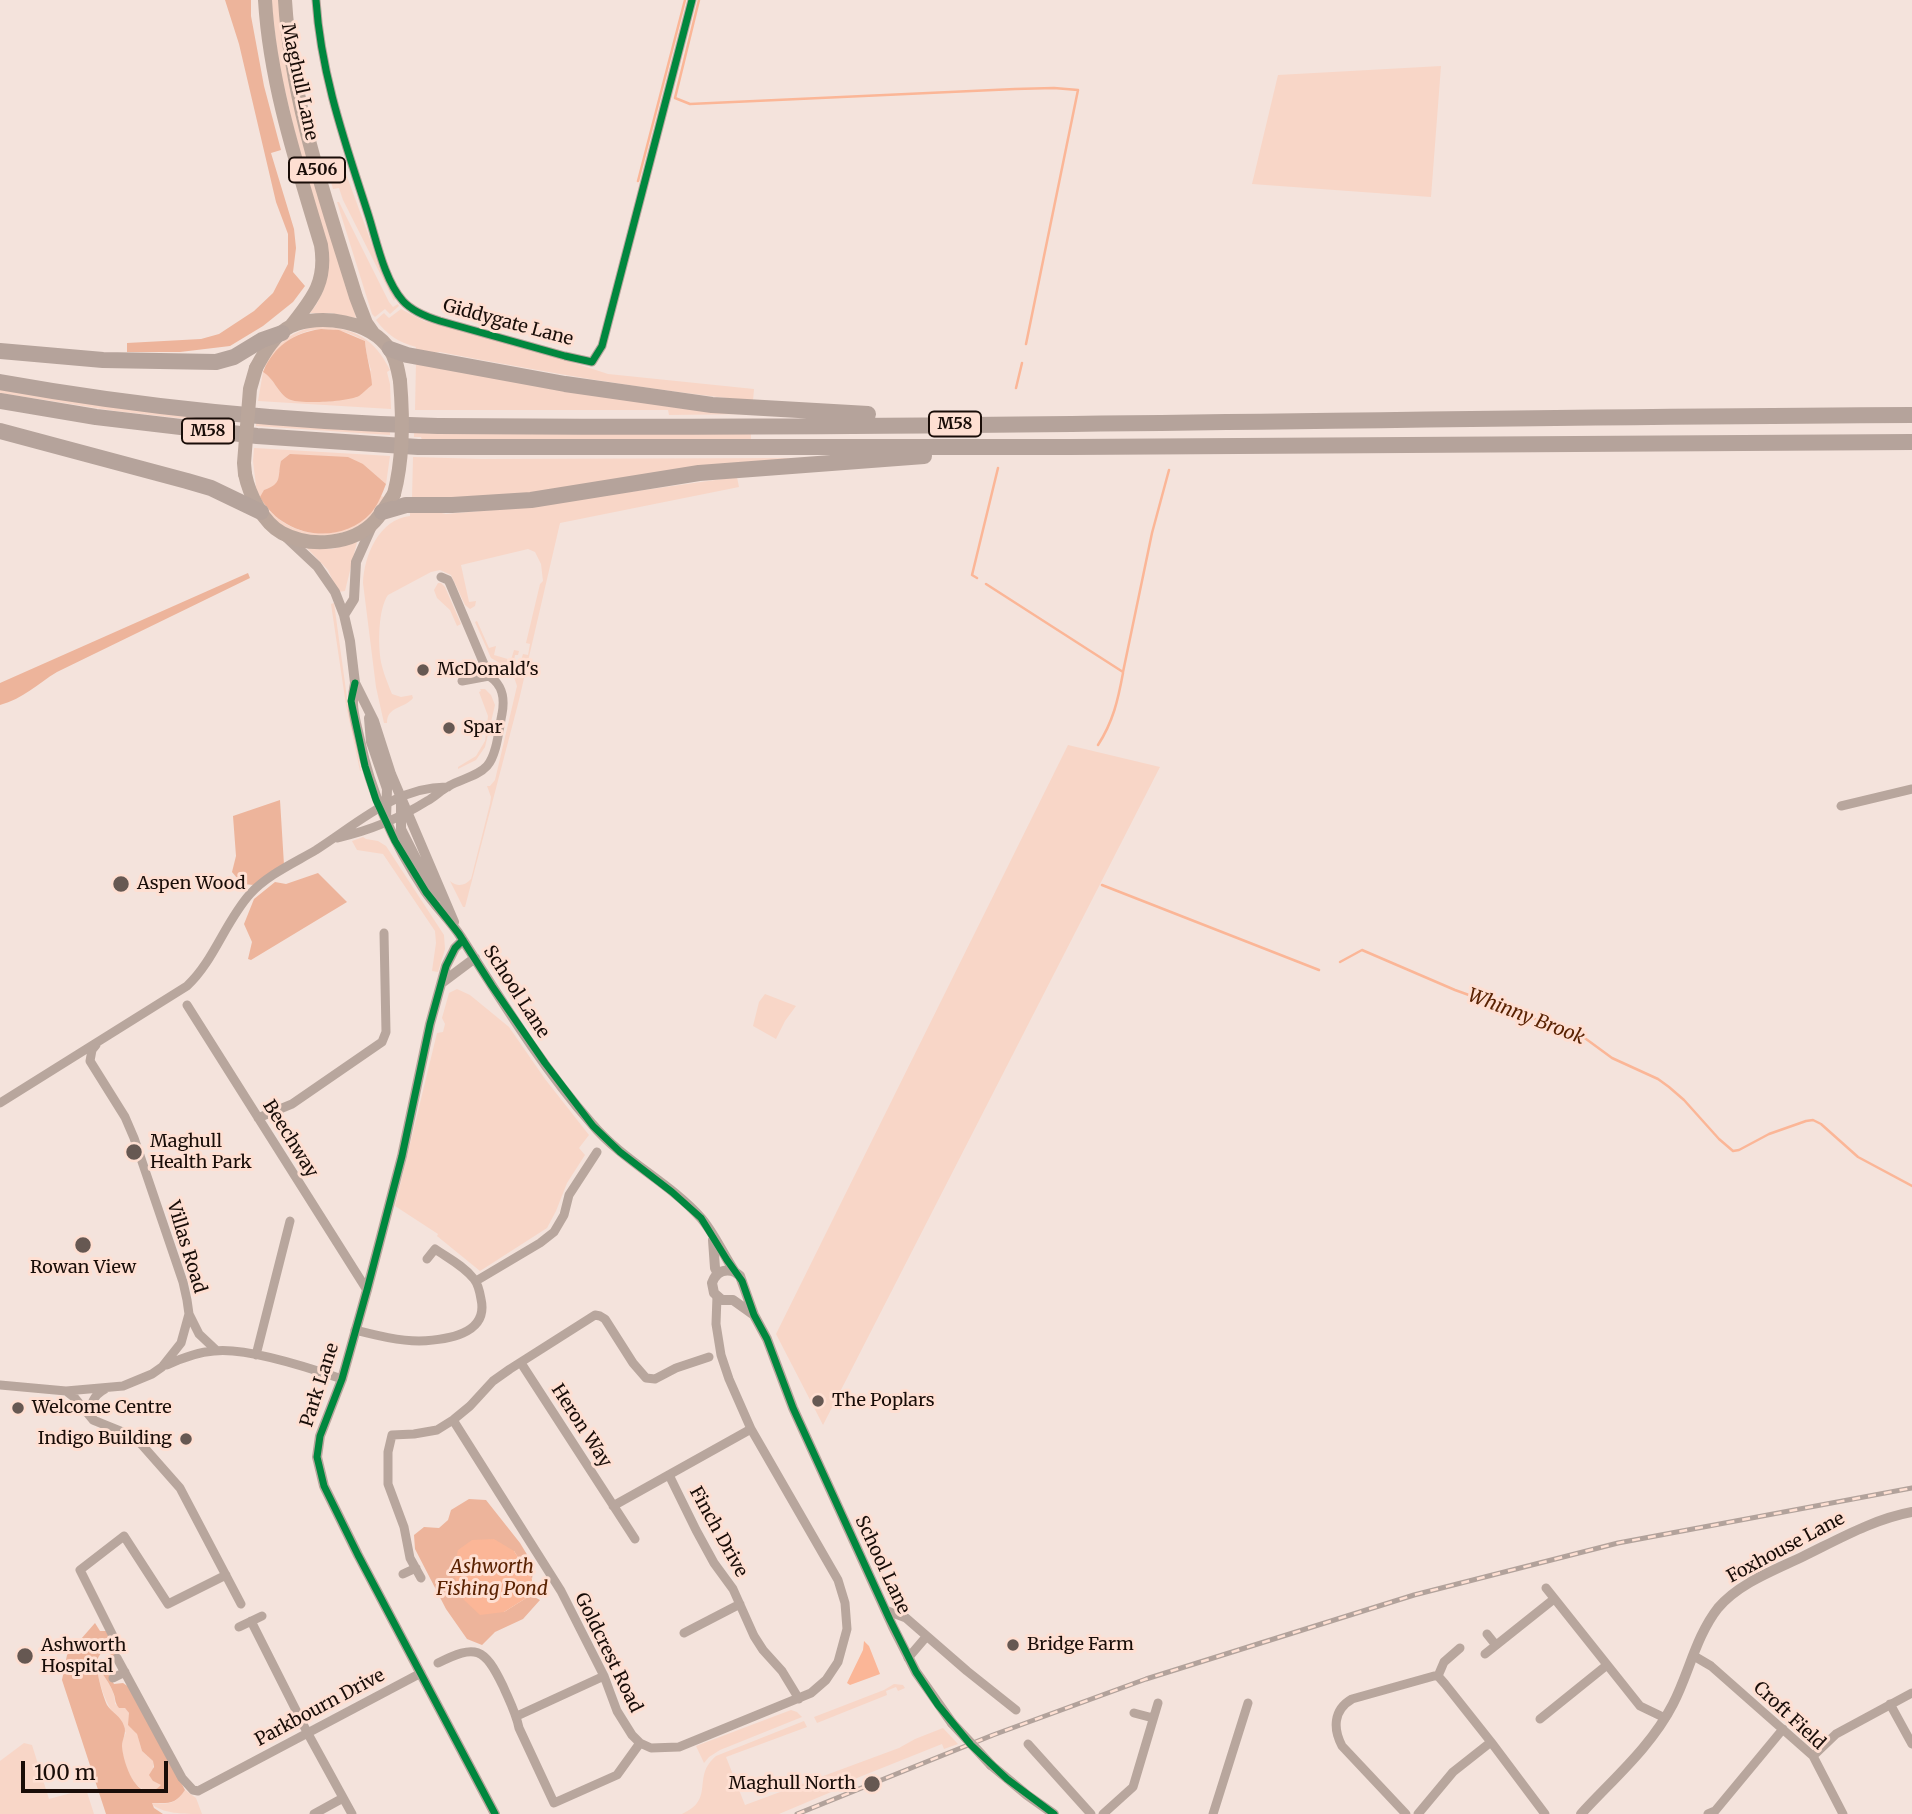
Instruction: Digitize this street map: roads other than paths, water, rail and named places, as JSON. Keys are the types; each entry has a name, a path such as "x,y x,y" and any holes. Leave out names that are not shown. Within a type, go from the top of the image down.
{"highway":[{"path":"0,351 103,360 216,362 234,357 287,329"},
{"name":"M58","path":"390,349 407,355 552,381 712,405 927,416 995,424"},
{"name":"M58","path":"0,382 177,408 372,424 506,426 1217,423 1912,415"},
{"name":"M58","path":"0,401 96,417 257,436 418,447 1070,447 1912,442"},
{"path":"0,431 211,488 261,512"},
{"name":"M58","path":"378,517 406,505 452,505 531,499 699,473 1070,447"}],"main road":[{"name":"Maghull Lane","path":"265,0 278,91 323,258 323,269 316,292 287,329"},
{"name":"Maghull Lane","path":"285,0 288,46 303,118 356,297 373,333"},
{"name":"A506","path":"316,321 337,321 373,333 390,349 400,380 399,474 394,494 378,517 355,535 330,542 316,542 282,533 261,512 250,494 245,474 250,389 256,368 263,355 287,329 316,321"}],"street":[{"name":"Giddygate Lane","path":"316,0 323,65 336,114 382,257 395,290 404,303 424,316 592,362 602,346 692,0"},
{"path":"344,615 354,599 356,562 378,517"},
{"path":"282,533 324,574 334,592 344,615 355,683"},
{"path":"332,840 358,833 404,813 476,774 488,765 491,758 504,701 498,683 489,676 448,580 441,577"},
{"path":"463,681 489,676"},
{"name":"School Lane","path":"355,683 368,708 401,797 404,813 461,937"},
{"name":"School Lane","path":"355,683 351,701 365,766 397,845 426,892 461,937 545,1063 593,1126 620,1152 701,1218 740,1276 793,1408 908,1658 952,1723 991,1765 1054,1814"},
{"name":"School Lane","path":"368,708 371,742 387,789 383,806"},
{"path":"0,1103 187,986 196,978 227,926 255,889 383,806 430,786 448,787"},
{"path":"1841,806 1912,789"},
{"name":"School Lane","path":"404,813 401,830 443,913"},
{"path":"258,1118 292,1104 382,1042 386,1032 384,933"},
{"name":"Park Lane","path":"461,937 446,966 430,1024 402,1156 367,1290 342,1379 318,1444 317,1457 321,1476 358,1555 495,1814"},
{"path":"443,982 475,958"},
{"name":"Beechway","path":"187,1004 367,1290"},
{"path":"76,1056 90,1062 92,1050 100,1042"},
{"name":"Villas Road","path":"0,1385 66,1391 123,1386 162,1367 181,1343 186,1330 188,1314 183,1282 134,1138 125,1117 90,1062"},
{"path":"476,1281 554,1232 564,1215 569,1195 597,1152"},
{"path":"256,1355 290,1220"},
{"path":"713,1237 715,1268 718,1274"},
{"path":"355,1330 419,1341 463,1334 477,1324 482,1313 476,1281 435,1249 427,1259"},
{"path":"726,1299 713,1289 712,1283 718,1274 726,1270 735,1272"},
{"path":"726,1299 740,1295 743,1286"},
{"path":"438,1663 457,1648 476,1653 492,1663 554,1802 612,1778 640,1743 657,1748 679,1747 799,1699 819,1687 827,1678 842,1651 847,1629 845,1603 833,1569 751,1429 729,1380 721,1355 716,1324 726,1299"},
{"name":"School Lane","path":"726,1299 754,1315"},
{"path":"188,1314 199,1334 216,1350"},
{"path":"421,1578 410,1558 404,1527 388,1484 388,1452 392,1435 437,1430 470,1406 493,1381 592,1316 605,1319 633,1363 646,1378 655,1378 709,1357"},
{"path":"162,1367 198,1353 216,1350 256,1355 342,1379"},
{"name":"Heron Way","path":"520,1363 635,1539"},
{"path":"93,1420 90,1411 92,1402 100,1392 107,1389"},
{"path":"66,1391 93,1420 135,1437 180,1488 241,1604"},
{"name":"Goldcrest Road","path":"453,1420 561,1591 604,1676 617,1711 640,1743"},
{"path":"614,1506 751,1429"},
{"name":"Finch Drive","path":"669,1475 696,1531 740,1604 754,1636 782,1671 799,1699"},
{"name":"Foxhouse Lane","path":"1581,1814 1639,1753 1665,1718 1705,1628 1724,1602 1743,1587 1854,1531 1880,1520 1912,1512"},
{"path":"116,1642 80,1570 124,1535 168,1604 226,1575"},
{"path":"403,1574 416,1568"},
{"path":"1546,1588 1640,1706 1665,1718"},
{"path":"1485,1654 1554,1599"},
{"name":"Finch Drive","path":"684,1633 740,1604"},
{"path":"885,1610 906,1618 1016,1710"},
{"path":"239,1627 261,1616"},
{"path":"251,1621 352,1814"},
{"path":"1487,1634 1495,1644"},
{"path":"908,1658 926,1637"},
{"path":"1438,1676 1444,1662 1460,1648"},
{"name":"Croft Field","path":"1694,1656 1711,1666 1813,1756 1843,1814"},
{"path":"113,1678 125,1672 117,1658"},
{"path":"1540,1719 1607,1665"},
{"name":"Parkbourn Drive","path":"125,1672 182,1778 192,1790 198,1791 421,1673"},
{"path":"517,1716 604,1676"},
{"path":"1406,1814 1342,1746 1336,1728 1337,1715 1352,1699 1429,1676 1438,1676"},
{"path":"1438,1676 1545,1814"},
{"path":"1813,1756 1836,1734 1912,1693"},
{"path":"1104,1814 1133,1787 1158,1703"},
{"path":"1213,1814 1248,1703"},
{"path":"1890,1704 1912,1744"},
{"path":"1551,1710 1558,1721"},
{"path":"1133,1713 1153,1718"},
{"path":"1708,1814 1715,1811 1783,1729"},
{"path":"1418,1814 1453,1772 1491,1742"},
{"path":"1028,1744 1091,1814"},
{"path":"314,1814 343,1798"}],"water":[{"name":"Ashworth Fishing Pond","path":"494,1539 514,1551 532,1579 531,1595 504,1612 480,1615 464,1600 453,1572 458,1550 472,1540"},
{"path":"864,1641 869,1646 880,1674 850,1685 847,1683 863,1650"}],"waterway":[{"path":"638,181 685,0"},
{"path":"699,0 675,98 690,104 1015,89 1078,90 1026,344"},
{"path":"1016,388 1022,363"},
{"path":"977,578 972,575 998,468"},
{"path":"986,584 1123,672 1152,533 1169,470"},
{"path":"1098,745 1108,728 1123,673"},
{"path":"1102,885 1319,970"},
{"name":"Whinny Brook","path":"1340,962 1362,950 1455,990 1582,1036 1612,1058 1658,1079 1669,1087 1733,1151 1769,1134 1813,1120 1858,1157 1912,1186"}],"railway":[{"path":"797,1814 993,1735 1146,1679 1414,1595 1618,1543 1912,1488"}],"place":[{"name":"McDonald's","path":"423,670"},
{"name":"Spar","path":"449,728"},
{"name":"Aspen Wood","path":"121,884"},
{"name":"Maghull Health Park","path":"134,1152"},
{"name":"Rowan View","path":"83,1245"},
{"name":"The Poplars","path":"818,1401"},
{"name":"Welcome Centre","path":"18,1408"},
{"name":"Indigo Building","path":"186,1439"},
{"name":"Bridge Farm","path":"1013,1645"},
{"name":"Ashworth Hospital","path":"25,1656"},
{"name":"Maghull North","path":"872,1784"}]}
